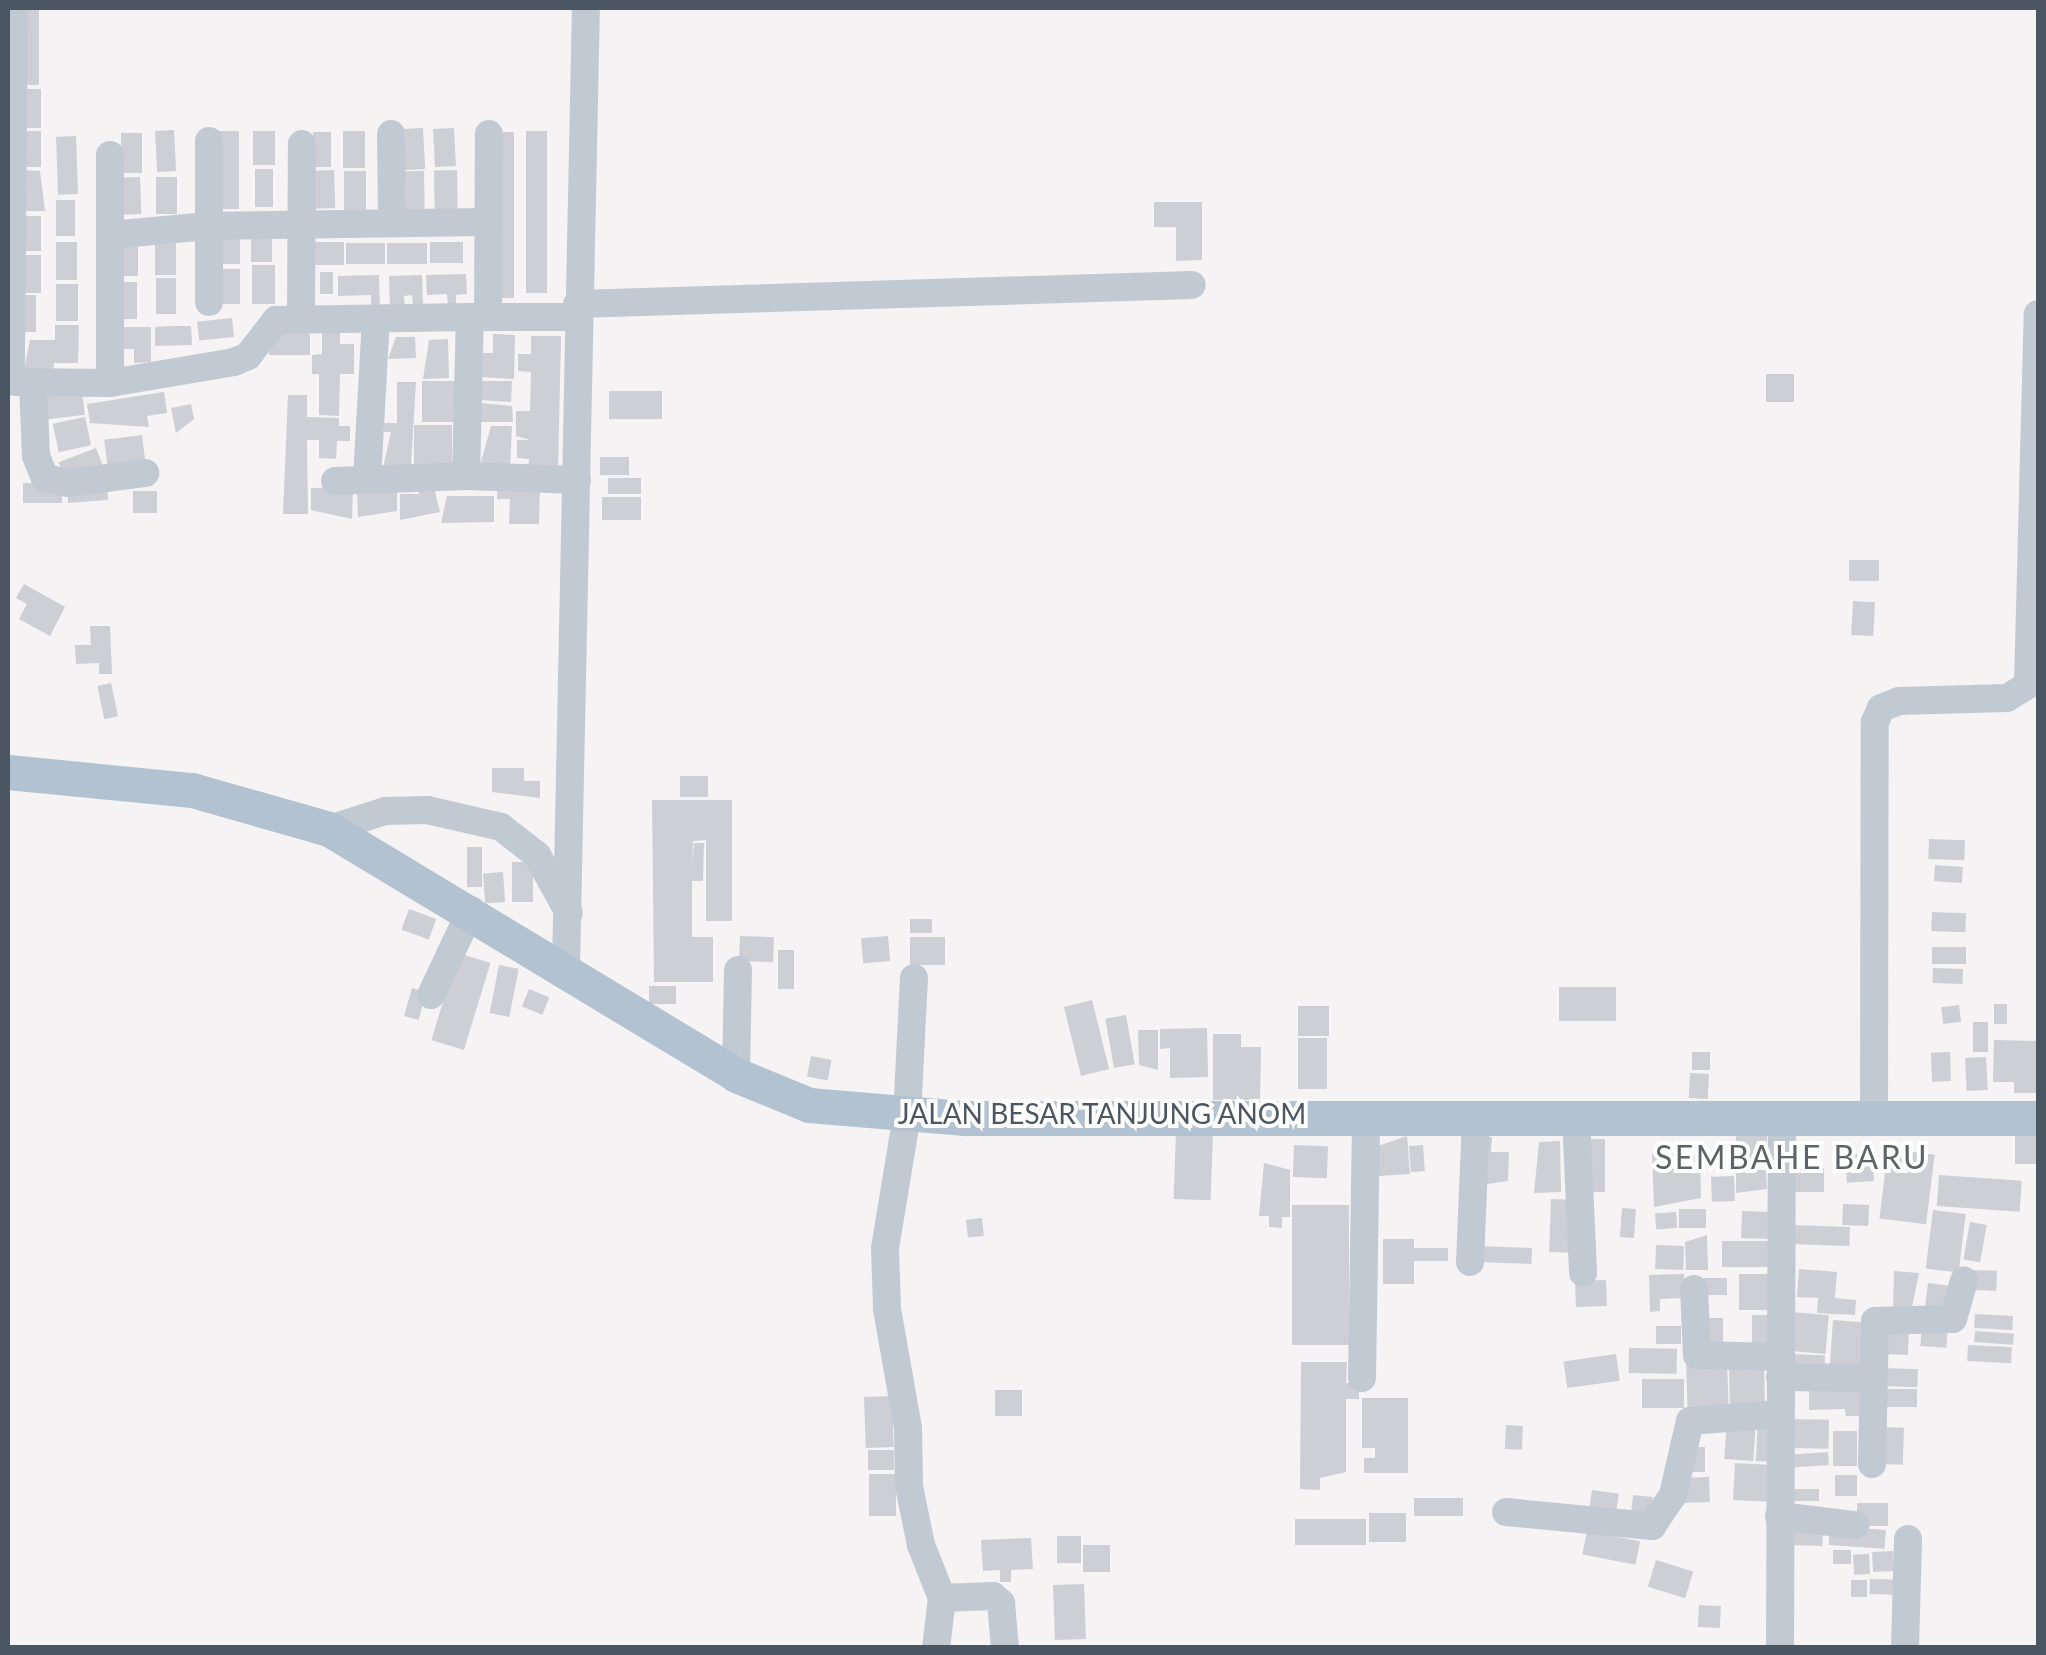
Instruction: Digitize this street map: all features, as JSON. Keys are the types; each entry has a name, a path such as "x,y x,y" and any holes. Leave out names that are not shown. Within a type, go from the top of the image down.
{"main road":[{"name":"JALAN BESAR TANJUNG ANOM","path":"8,772 192,790 329,828 566,967 736,1075 809,1105 908,1116 2038,1118"}],"street":[{"path":"14,8 11,371 16,382 110,383 234,362 248,356 270,322 301,319 479,317 1192,285"},
{"path":"566,967 572,917 577,311 586,8"},
{"path":"391,134 392,222"},
{"path":"466,476 487,222 488,134"},
{"path":"209,141 209,302"},
{"path":"301,319 302,144"},
{"path":"110,155 110,383"},
{"path":"110,235 209,226 487,222"},
{"path":"1874,1116 1875,722 1881,708 1898,701 2007,698 2028,685 2038,314"},
{"path":"368,479 376,320"},
{"path":"32,384 36,456 45,478 69,483 146,473"},
{"path":"335,481 466,476 577,480"},
{"path":"329,828 385,811 427,810 501,828 538,854 572,917"},
{"path":"432,995 471,910"},
{"path":"736,1075 738,970"},
{"path":"914,978 908,1116 884,1248 887,1309 908,1428 909,1486 921,1545 942,1598 936,1648"},
{"path":"1362,1378 1366,1115"},
{"path":"1780,1648 1782,1116"},
{"path":"1576,1117 1583,1273"},
{"path":"1470,1262 1476,1119"},
{"path":"1872,1464 1875,1321 1953,1319 1964,1280"},
{"path":"1694,1289 1697,1355 1874,1378"},
{"path":"1506,1512 1652,1526 1673,1496 1690,1422 1780,1414"},
{"path":"1779,1516 1855,1524"},
{"path":"1905,1648 1908,1539"},
{"path":"942,1598 993,1596 1002,1603 1005,1648"}],"building":[{"path":"23,8 39,8 39,85 23,85"},
{"path":"21,89 41,89 41,128 21,128"},
{"path":"423,128 425,169 405,170 403,129"},
{"path":"454,128 456,166 435,167 433,129"},
{"path":"174,130 176,171 157,172 155,131"},
{"path":"20,131 41,131 41,167 20,167"},
{"path":"218,131 239,131 239,209 218,209"},
{"path":"253,131 275,131 275,165 253,165"},
{"path":"343,131 365,131 365,168 343,168"},
{"path":"526,131 547,131 547,293 526,293"},
{"path":"313,132 331,132 331,167 313,167"},
{"path":"494,132 514,132 514,298 494,298"},
{"path":"121,133 142,133 142,173 121,173"},
{"path":"76,136 78,194 58,195 56,137"},
{"path":"255,169 273,169 273,207 255,207"},
{"path":"21,170 40,171 45,211 21,211"},
{"path":"334,170 335,208 314,209 313,171"},
{"path":"434,170 457,170 458,212 435,212"},
{"path":"344,171 366,171 366,210 344,210"},
{"path":"405,171 424,171 425,211 406,211"},
{"path":"140,177 141,214 120,215 119,178"},
{"path":"156,177 177,177 177,214 156,214"},
{"path":"56,200 75,200 75,236 56,236"},
{"path":"1154,202 1202,202 1202,260 1176,261 1176,227 1154,227"},
{"path":"19,216 41,216 41,251 19,251"},
{"path":"218,227 240,227 240,264 218,264"},
{"path":"251,227 272,227 272,262 251,262"},
{"path":"155,237 176,237 176,275 155,275"},
{"path":"117,238 138,238 138,276 117,276"},
{"path":"56,242 77,242 77,280 56,280"},
{"path":"308,242 344,242 344,265 308,265"},
{"path":"430,242 463,242 463,263 430,263"},
{"path":"346,243 385,243 385,264 346,264"},
{"path":"387,243 427,243 427,264 387,264"},
{"path":"19,255 41,255 41,293 19,293"},
{"path":"252,265 275,265 275,304 252,304"},
{"path":"219,269 240,269 240,304 219,304"},
{"path":"320,272 333,272 333,294 320,294"},
{"path":"466,274 467,294 456,295 456,306 448,306 447,294 427,295 426,275"},
{"path":"379,275 380,309 371,309 371,295 338,296 338,276"},
{"path":"422,275 423,306 413,306 412,295 404,296 405,308 390,309 389,276"},
{"path":"156,278 176,278 176,314 156,314"},
{"path":"118,282 137,282 137,319 118,319"},
{"path":"56,284 78,284 78,321 56,321"},
{"path":"18,295 36,295 36,332 18,332"},
{"path":"232,318 234,337 199,341 197,322"},
{"path":"269,324 310,334 310,355 269,355"},
{"path":"55,325 79,325 78,363 54,363 53,380 22,380 30,340 55,340"},
{"path":"191,326 192,345 155,346 155,327"},
{"path":"322,326 340,326 340,344 354,344 354,374 340,374 339,416 319,415 319,374 312,374 312,355 322,354"},
{"path":"112,327 151,327 151,362 134,363 134,349 113,349"},
{"path":"493,334 515,335 514,379 480,377 481,353 493,353"},
{"path":"531,336 561,336 558,471 528,470 529,459 517,458 517,440 530,440 516,436 516,411 530,411 531,372 518,371 518,354 531,354"},
{"path":"396,337 415,337 416,358 388,359"},
{"path":"448,339 449,378 423,379 429,340"},
{"path":"1766,374 1794,374 1794,402 1766,402"},
{"path":"422,381 458,381 458,422 422,422"},
{"path":"479,381 512,381 511,402 480,400"},
{"path":"397,382 416,382 411,465 383,468 391,432 384,432 384,423 397,423"},
{"path":"609,391 662,391 662,419 609,419"},
{"path":"82,392 85,415 47,419 44,397"},
{"path":"164,392 167,413 147,416 149,427 90,423 87,404"},
{"path":"288,395 307,395 307,417 339,418 339,426 350,426 350,441 337,441 336,459 319,458 319,440 307,440 308,514 283,514"},
{"path":"480,403 512,406 513,422 479,422"},
{"path":"191,404 194,419 176,433 171,408"},
{"path":"85,417 91,445 59,452 53,424"},
{"path":"414,425 452,425 452,468 414,468"},
{"path":"491,426 512,426 510,470 481,462"},
{"path":"142,435 145,460 107,464 104,440"},
{"path":"96,448 103,466 65,480 59,462"},
{"path":"600,457 629,457 629,475 600,475"},
{"path":"608,478 641,478 641,494 608,494"},
{"path":"23,483 62,483 62,503 23,503"},
{"path":"419,484 433,484 440,512 400,520 400,494 419,494"},
{"path":"498,484 540,485 539,524 509,524 510,499 497,499"},
{"path":"107,485 108,500 68,503 68,492"},
{"path":"311,488 353,488 352,519 311,510"},
{"path":"133,491 157,491 157,513 133,513"},
{"path":"357,492 397,492 397,511 358,517"},
{"path":"447,496 494,496 494,522 441,523"},
{"path":"602,497 641,497 641,520 602,520"},
{"path":"1849,560 1879,560 1879,581 1849,581"},
{"path":"24,584 65,607 50,636 19,619 27,604 16,598"},
{"path":"1853,601 1875,602 1873,636 1851,635"},
{"path":"90,626 110,626 112,674 99,674 99,663 76,664 75,645 91,645"},
{"path":"111,683 118,716 104,719 97,686"},
{"path":"492,768 524,768 524,781 540,781 540,798 492,792"},
{"path":"680,776 708,776 708,797 680,797"},
{"path":"652,800 732,800 732,921 706,921 706,840 693,841 692,865 694,843 704,843 703,881 692,881 692,937 713,937 713,982 654,982"},
{"path":"1929,839 1965,840 1964,860 1928,859"},
{"path":"467,847 482,847 482,887 467,887"},
{"path":"512,862 533,862 533,902 512,902"},
{"path":"1935,865 1963,867 1962,883 1934,881"},
{"path":"503,872 505,902 485,903 483,873"},
{"path":"409,909 436,919 429,940 401,930"},
{"path":"1932,912 1966,913 1965,932 1931,931"},
{"path":"910,919 932,919 932,933 910,933"},
{"path":"740,936 774,937 773,962 739,961"},
{"path":"888,936 890,961 863,963 861,938"},
{"path":"910,937 945,937 945,965 910,965"},
{"path":"1932,947 1966,947 1966,964 1932,964"},
{"path":"778,950 794,950 794,989 778,989"},
{"path":"458,953 491,963 464,1050 431,1040"},
{"path":"499,965 519,969 509,1017 490,1013"},
{"path":"1933,968 1963,969 1962,984 1932,983"},
{"path":"649,986 676,986 676,1004 649,1004"},
{"path":"1559,987 1616,987 1616,1021 1559,1021"},
{"path":"412,988 426,992 418,1020 404,1016"},
{"path":"529,989 549,997 542,1015 522,1007"},
{"path":"1092,1000 1109,1069 1081,1076 1064,1007"},
{"path":"1994,1004 2007,1004 2007,1024 1994,1024"},
{"path":"1959,1005 1961,1022 1943,1024 1941,1007"},
{"path":"1298,1006 1329,1006 1329,1036 1298,1036"},
{"path":"1126,1015 1135,1064 1114,1068 1105,1019"},
{"path":"1973,1022 1988,1022 1988,1052 1973,1052"},
{"path":"1207,1028 1208,1077 1170,1078 1170,1048 1160,1049 1160,1029"},
{"path":"1138,1030 1158,1030 1158,1070 1139,1065"},
{"path":"1213,1034 1241,1034 1241,1047 1261,1047 1260,1100 1213,1100"},
{"path":"1298,1038 1327,1038 1327,1089 1298,1089"},
{"path":"1994,1040 2038,1041 2038,1093 2014,1093 2014,1082 1993,1082"},
{"path":"1692,1052 1710,1052 1710,1070 1692,1070"},
{"path":"1950,1052 1951,1081 1932,1082 1931,1053"},
{"path":"811,1056 832,1060 828,1081 807,1077"},
{"path":"1986,1057 1988,1090 1967,1091 1965,1058"},
{"path":"1690,1073 1709,1074 1708,1099 1689,1098"},
{"path":"1176,1131 1213,1132 1211,1200 1174,1199"},
{"path":"2015,1134 2038,1134 2038,1164 2015,1164"},
{"path":"1407,1136 1410,1174 1379,1176 1378,1146"},
{"path":"1736,1136 1767,1136 1767,1164 1746,1164 1747,1170 1766,1170 1767,1189 1736,1193"},
{"path":"1475,1137 1492,1137 1491,1152 1509,1152 1508,1181 1474,1186"},
{"path":"1588,1139 1605,1139 1605,1192 1588,1192"},
{"path":"1560,1141 1561,1192 1534,1193 1539,1142"},
{"path":"1294,1145 1328,1146 1327,1178 1293,1177"},
{"path":"1423,1145 1425,1171 1411,1172 1409,1146"},
{"path":"1888,1149 1935,1155 1926,1224 1879,1218"},
{"path":"1652,1153 1700,1156 1701,1198 1654,1207"},
{"path":"1872,1153 1874,1181 1847,1183 1845,1155"},
{"path":"1264,1163 1290,1170 1290,1217 1282,1217 1282,1228 1269,1227 1269,1216 1259,1216"},
{"path":"1790,1168 1824,1168 1824,1192 1790,1192"},
{"path":"1939,1175 2022,1181 2020,1212 1937,1206"},
{"path":"1734,1176 1735,1201 1712,1202 1711,1177"},
{"path":"1551,1199 1575,1200 1573,1253 1549,1252"},
{"path":"1843,1204 1869,1205 1868,1226 1842,1225"},
{"path":"1292,1205 1349,1205 1349,1345 1292,1345"},
{"path":"1622,1208 1636,1209 1634,1238 1620,1237"},
{"path":"1679,1209 1706,1209 1706,1228 1679,1228"},
{"path":"1933,1210 1966,1214 1959,1273 1926,1269"},
{"path":"1742,1211 1770,1212 1769,1239 1741,1238"},
{"path":"1676,1212 1677,1228 1656,1229 1655,1213"},
{"path":"982,1218 984,1236 968,1238 966,1220"},
{"path":"1970,1222 1987,1225 1980,1262 1963,1259"},
{"path":"1791,1225 1850,1227 1849,1246 1790,1244"},
{"path":"1707,1235 1708,1270 1686,1270 1685,1242"},
{"path":"1383,1239 1414,1239 1414,1248 1448,1248 1448,1261 1414,1261 1414,1284 1383,1284"},
{"path":"1722,1241 1768,1241 1768,1267 1722,1267"},
{"path":"1656,1245 1684,1246 1683,1270 1655,1269"},
{"path":"1475,1246 1532,1248 1531,1264 1474,1262"},
{"path":"1799,1269 1837,1272 1835,1298 1856,1300 1855,1315 1817,1313 1818,1298 1797,1297"},
{"path":"1972,1270 1997,1271 1996,1291 1971,1290"},
{"path":"1894,1271 1919,1273 1911,1312 1893,1311"},
{"path":"1684,1274 1685,1298 1660,1299 1660,1311 1650,1312 1649,1275"},
{"path":"1739,1274 1768,1274 1768,1310 1739,1310"},
{"path":"1704,1278 1727,1278 1727,1295 1704,1295"},
{"path":"1606,1280 1607,1306 1576,1307 1575,1281"},
{"path":"1928,1283 1954,1286 1951,1312 1925,1309"},
{"path":"1792,1312 1829,1315 1825,1354 1789,1351"},
{"path":"1975,1314 2013,1316 2012,1330 1974,1328"},
{"path":"1752,1315 1769,1315 1769,1355 1752,1355"},
{"path":"1700,1318 1723,1318 1723,1354 1700,1354"},
{"path":"1833,1320 1864,1322 1861,1369 1830,1367"},
{"path":"1909,1322 1908,1355 1879,1354 1885,1336"},
{"path":"1922,1323 1948,1325 1946,1348 1920,1346"},
{"path":"1656,1326 1681,1326 1681,1344 1656,1344"},
{"path":"1975,1331 2014,1334 2013,1345 1974,1342"},
{"path":"1968,1345 2012,1347 2011,1363 1967,1361"},
{"path":"1629,1348 1677,1349 1677,1374 1629,1373"},
{"path":"1616,1354 1620,1381 1567,1388 1564,1361"},
{"path":"1787,1354 1825,1355 1824,1371 1786,1370"},
{"path":"1764,1360 1765,1407 1730,1408 1729,1361"},
{"path":"1727,1361 1729,1407 1688,1408 1686,1362"},
{"path":"1301,1362 1347,1362 1346,1383 1359,1384 1359,1399 1346,1399 1346,1472 1320,1478 1320,1490 1300,1489"},
{"path":"1883,1368 1918,1369 1917,1387 1882,1386"},
{"path":"1642,1379 1684,1379 1684,1408 1642,1408"},
{"path":"1861,1386 1862,1416 1846,1416 1845,1409 1809,1410 1809,1388"},
{"path":"1884,1389 1917,1389 1917,1407 1884,1407"},
{"path":"995,1390 1022,1390 1022,1416 995,1416"},
{"path":"892,1396 894,1447 866,1448 864,1397"},
{"path":"1362,1398 1408,1398 1408,1473 1364,1473 1364,1458 1375,1458 1375,1448 1362,1448"},
{"path":"1790,1419 1829,1420 1828,1449 1789,1448"},
{"path":"1727,1420 1756,1422 1753,1461 1724,1459"},
{"path":"1758,1420 1779,1421 1777,1462 1756,1461"},
{"path":"1506,1425 1523,1426 1522,1450 1505,1449"},
{"path":"1880,1427 1904,1428 1903,1465 1879,1464"},
{"path":"1833,1431 1857,1431 1857,1466 1833,1466"},
{"path":"1691,1447 1705,1447 1705,1472 1691,1472"},
{"path":"868,1450 894,1450 894,1470 868,1470"},
{"path":"1828,1452 1829,1465 1790,1468 1789,1455"},
{"path":"1735,1463 1776,1465 1774,1502 1733,1500"},
{"path":"869,1474 896,1474 896,1516 869,1516"},
{"path":"1835,1475 1857,1475 1857,1496 1835,1496"},
{"path":"1709,1477 1710,1502 1682,1503 1681,1478"},
{"path":"1786,1489 1819,1489 1819,1501 1786,1501"},
{"path":"1592,1490 1619,1494 1616,1515 1589,1511"},
{"path":"1633,1495 1653,1497 1650,1520 1631,1518"},
{"path":"1414,1498 1463,1498 1463,1516 1414,1516"},
{"path":"1857,1503 1888,1503 1888,1526 1857,1526"},
{"path":"1369,1513 1406,1513 1406,1542 1369,1542"},
{"path":"1295,1519 1366,1519 1366,1545 1295,1545"},
{"path":"1792,1523 1823,1524 1822,1546 1791,1545"},
{"path":"1830,1526 1886,1530 1885,1549 1829,1545"},
{"path":"1587,1531 1640,1541 1635,1565 1582,1555"},
{"path":"1057,1536 1081,1536 1081,1563 1057,1563"},
{"path":"1031,1538 1033,1569 1011,1570 1011,1582 1000,1582 1000,1570 983,1571 981,1540"},
{"path":"1083,1545 1110,1545 1110,1572 1083,1572"},
{"path":"1833,1550 1851,1550 1851,1564 1833,1564"},
{"path":"1893,1551 1894,1571 1873,1572 1872,1552"},
{"path":"1869,1554 1870,1574 1854,1575 1853,1555"},
{"path":"1656,1560 1693,1571 1685,1598 1648,1587"},
{"path":"1870,1579 1894,1580 1893,1595 1869,1594"},
{"path":"1851,1580 1867,1580 1867,1597 1851,1597"},
{"path":"1084,1584 1086,1639 1055,1640 1053,1585"},
{"path":"1699,1605 1721,1606 1720,1628 1698,1627"}],"district":[{"name":"SEMBAHE BARU","path":"1792,1157"}]}
